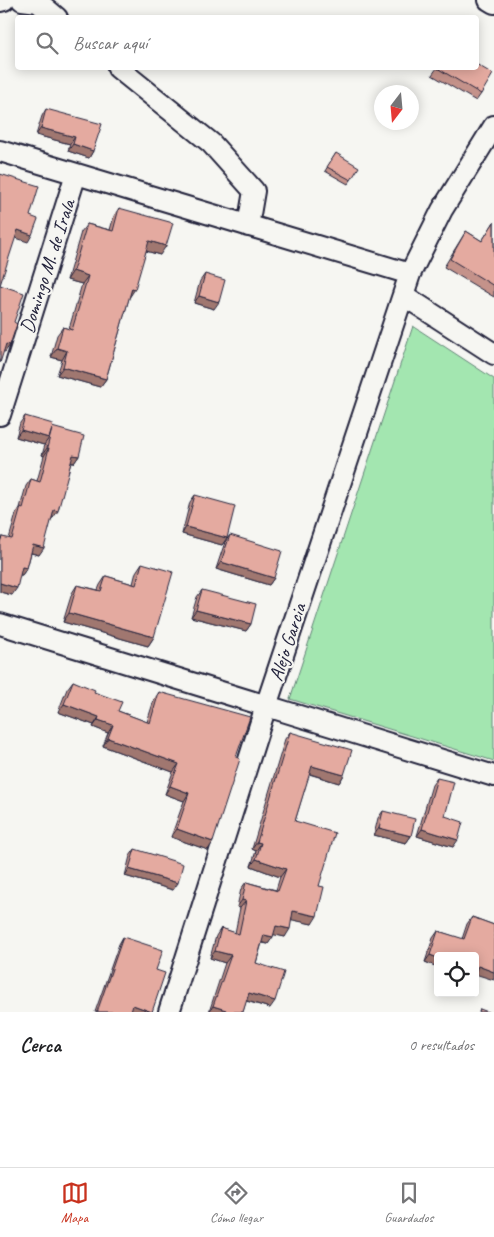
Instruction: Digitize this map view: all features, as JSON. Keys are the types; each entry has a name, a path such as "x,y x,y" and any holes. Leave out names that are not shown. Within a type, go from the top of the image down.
{"street":[{"path":"0,1 4,0"},
{"path":"22,0 38,2 53,15"},
{"path":"489,0 494,3"},
{"path":"120,70 211,143 254,191 248,226"},
{"name":"Alejo Garcia","path":"169,1012 266,706 410,274 442,210 494,126"},
{"path":"0,151 410,274"},
{"name":"Domingo M. de Irala","path":"0,415 76,174"},
{"path":"403,295 494,354"},
{"path":"0,624 494,776"}],"green space":[{"path":"413,326 494,379 494,761 290,699"}],"building":[{"path":"479,66 493,74 481,94 440,70 479,70"},
{"path":"46,109 102,124 93,151 73,144 75,137 41,128"},
{"path":"336,153 359,167 351,180 327,167"},
{"path":"0,174 39,186 30,216 38,219 32,235 18,230 0,285"},
{"path":"119,208 173,223 166,246 149,241 135,289 132,288 106,379 63,367 67,351 57,348 63,327 72,330 88,276 73,271 87,224 113,231"},
{"path":"494,222 494,286 450,259 466,231 482,241"},
{"path":"205,274 225,280 219,302 199,296"},
{"path":"0,285 24,293 14,322 17,324 10,345 6,344 0,363"},
{"path":"25,416 53,424 52,427 84,436 79,456 73,455 58,511 54,510 44,548 33,545 27,568 22,567 17,588 0,583 0,542 2,537 12,539 31,479 40,482 52,429 49,438 21,430"},
{"path":"195,495 235,506 227,538 186,527"},
{"path":"230,535 282,551 274,578 221,562"},
{"path":"142,563 173,572 154,637 69,613 77,585 101,591 106,576 136,585"},
{"path":"202,590 256,604 251,624 196,610"},
{"path":"73,681 95,690 94,692 122,702 118,711 150,723 159,692 250,717 236,757 240,759 213,842 177,829 189,793 170,786 179,764 108,738 113,725 98,720 99,717 64,704"},
{"path":"290,732 352,750 344,775 312,766 295,821 335,833 319,886 324,887 317,916 293,911 290,929 276,926 273,937 264,935 256,963 284,972 275,1001 249,993 243,1012 225,1012 226,1010 213,1006 231,955 215,951 221,928 239,934 246,901 242,900 246,882 278,891 286,869 256,859 261,843 257,842"},
{"path":"437,778 454,782 445,816 463,822 458,840 422,829"},
{"path":"383,811 415,819 411,836 379,828"},
{"path":"135,849 183,864 178,883 129,869"},
{"path":"472,917 494,925 494,972 479,966 479,952 434,952 434,956 430,955 438,931 464,939"},
{"path":"123,937 163,950 156,970 165,973 152,1012 133,1005 131,1012 97,1012"}]}
